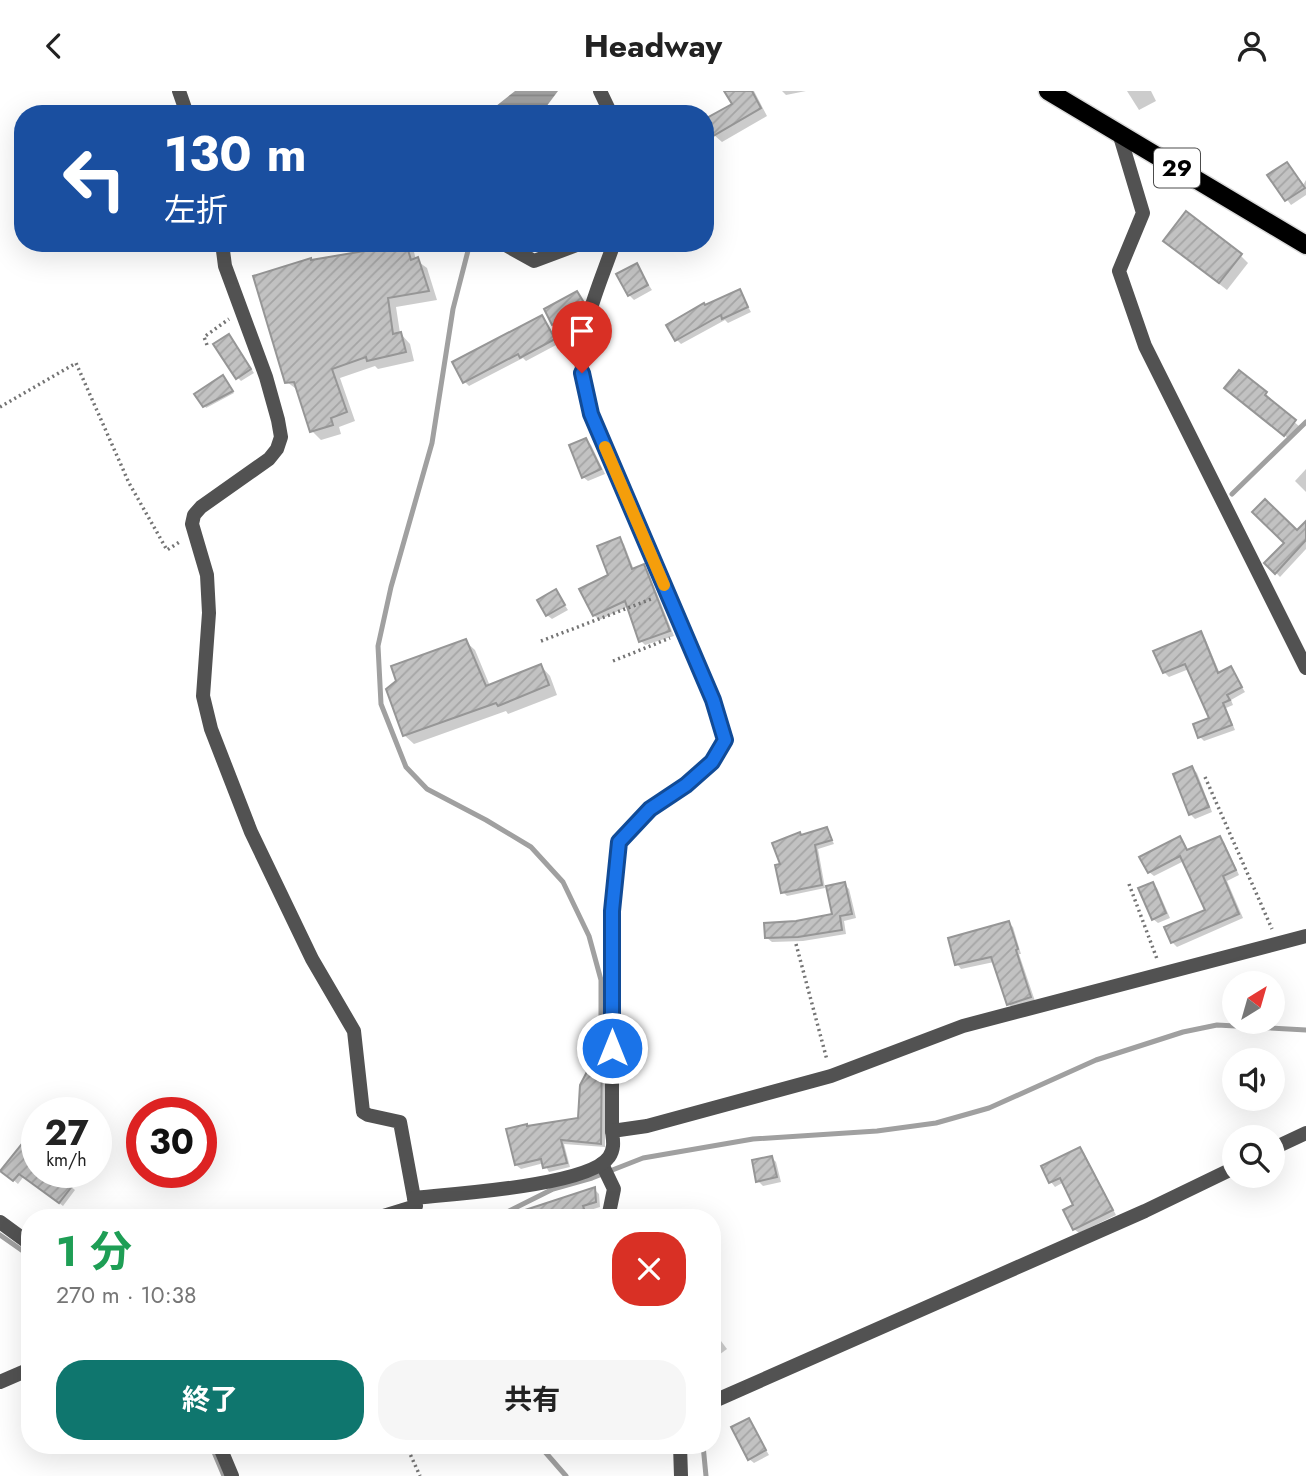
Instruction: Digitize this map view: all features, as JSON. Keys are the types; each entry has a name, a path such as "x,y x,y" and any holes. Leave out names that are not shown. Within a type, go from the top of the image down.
{"main road":[{"name":"29","path":"1048,91 1065,96 1119,133 1306,245"}],"street":[{"path":"1119,133 1143,213 1119,271 1145,346 1306,668"},
{"path":"223,252 225,266 266,377 281,437 277,449 269,459 201,507 194,515 192,523 207,575 209,613 203,696 211,729 256,843 312,959 354,1031 363,1112 400,1122 416,1206 406,1209"},
{"path":"518,252 534,261 558,252"},
{"path":"610,1209 614,1189 607,1171 614,1146 612,911 619,842 650,809 686,785 712,762 725,740 713,700 591,414 582,373 582,347 586,324 611,252"},
{"path":"612,1131 647,1126 831,1076 963,1026 1279,943 1304,941"},
{"path":"1285,1143 1306,1133"},
{"path":"414,1198 513,1189 593,1169 607,1171"},
{"path":"721,1398 1145,1211 1222,1174"},
{"path":"0,1222 21,1237"},
{"path":"0,1382 21,1373"},
{"path":"223,1454 233,1476"},
{"path":"680,1454 681,1476"}],"path":[{"path":"207,345 204,337 243,309"},
{"path":"0,407 76,363 129,483 167,550 196,533"},
{"path":"541,641 667,593"},
{"path":"613,661 684,632"},
{"path":"1205,777 1279,943"},
{"path":"1129,884 1162,974"},
{"path":"796,944 831,1076"},
{"path":"410,1454 420,1476"}],"shaded area":[{"path":"515,91 558,91 548,105 497,105"}],"building":[{"path":"724,91 752,91 761,108 714,135 714,114 732,104"},
{"path":"1287,162 1305,188 1285,201 1267,175"},
{"path":"1186,211 1242,254 1219,283 1163,241"},
{"path":"358,252 409,252 411,260 418,257 429,291 388,298 393,334 401,332 406,352 367,361 366,357 332,369 347,412 331,418 333,425 310,432 294,382 285,383 253,276 311,260"},
{"path":"637,263 648,285 628,296 616,274"},
{"path":"740,289 748,307 722,319 721,315 675,341 666,325 704,303 705,305"},
{"path":"577,291 583,301 581,310 552,325 544,309"},
{"path":"542,315 555,339 520,358 518,354 463,383 452,362"},
{"path":"229,334 251,369 236,379 213,344"},
{"path":"1239,370 1296,420 1284,436 1224,388"},
{"path":"223,375 233,391 203,407 194,394"},
{"path":"586,438 601,469 582,478 569,445"},
{"path":"1265,499 1297,530 1306,521 1306,540 1275,574 1264,563 1284,543 1252,512"},
{"path":"620,537 632,569 644,564 670,631 639,642 625,601 593,616 579,589 608,575 597,546"},
{"path":"556,589 565,605 546,616 537,600"},
{"path":"1201,631 1218,673 1231,666 1242,687 1227,695 1230,700 1223,703 1232,725 1198,738 1193,724 1209,718 1185,664 1163,673 1153,651"},
{"path":"466,639 486,686 541,664 549,685 498,706 496,703 403,736 386,689 396,681 391,666"},
{"path":"1192,766 1209,807 1189,815 1173,774"},
{"path":"827,827 832,840 815,845 822,885 781,893 775,865 780,864 772,843 800,832 801,835"},
{"path":"1180,836 1187,850 1220,836 1236,870 1223,876 1239,914 1171,943 1164,927 1205,910 1180,856 1148,873 1139,857"},
{"path":"845,882 852,914 840,916 842,930 798,937 765,938 764,923 796,921 832,914 826,886"},
{"path":"1153,882 1166,913 1152,920 1138,888"},
{"path":"1009,921 1031,997 1007,1005 991,957 955,965 948,938"},
{"path":"602,1043 601,1144 561,1140 567,1163 543,1168 541,1159 515,1165 506,1129 578,1118 580,1085"},
{"path":"21,1145 21,1175 19,1174 13,1181 0,1171"},
{"path":"1080,1147 1113,1210 1073,1230 1063,1210 1073,1205 1060,1178 1049,1183 1041,1166"},
{"path":"772,1156 777,1177 756,1182 752,1160"},
{"path":"595,1187 596,1202 583,1206 584,1209 528,1209"},
{"path":"38,1188 71,1188 59,1203"},
{"path":"749,1418 766,1450 748,1460 731,1427"}],"waterway":[{"path":"468,252 453,309 432,443 391,587 378,646 381,704 406,767 427,789 531,847 563,882 589,936 601,980 601,1031"},
{"path":"1232,494 1306,422"},
{"path":"513,1209 553,1189 592,1178 643,1158 753,1139 877,1131 936,1123 989,1108 1096,1060 1183,1032 1217,1025 1306,1030"},
{"path":"0,1235 21,1250"},
{"path":"215,1454 224,1476"},
{"path":"547,1454 566,1476"},
{"path":"704,1454 706,1476"}],"slow traffic":[{"path":"605,447 664,585"}],"route":[{"path":"582,373 591,414 713,700 725,740 712,762 686,785 650,809 619,842 612,911 612,1048"}]}
